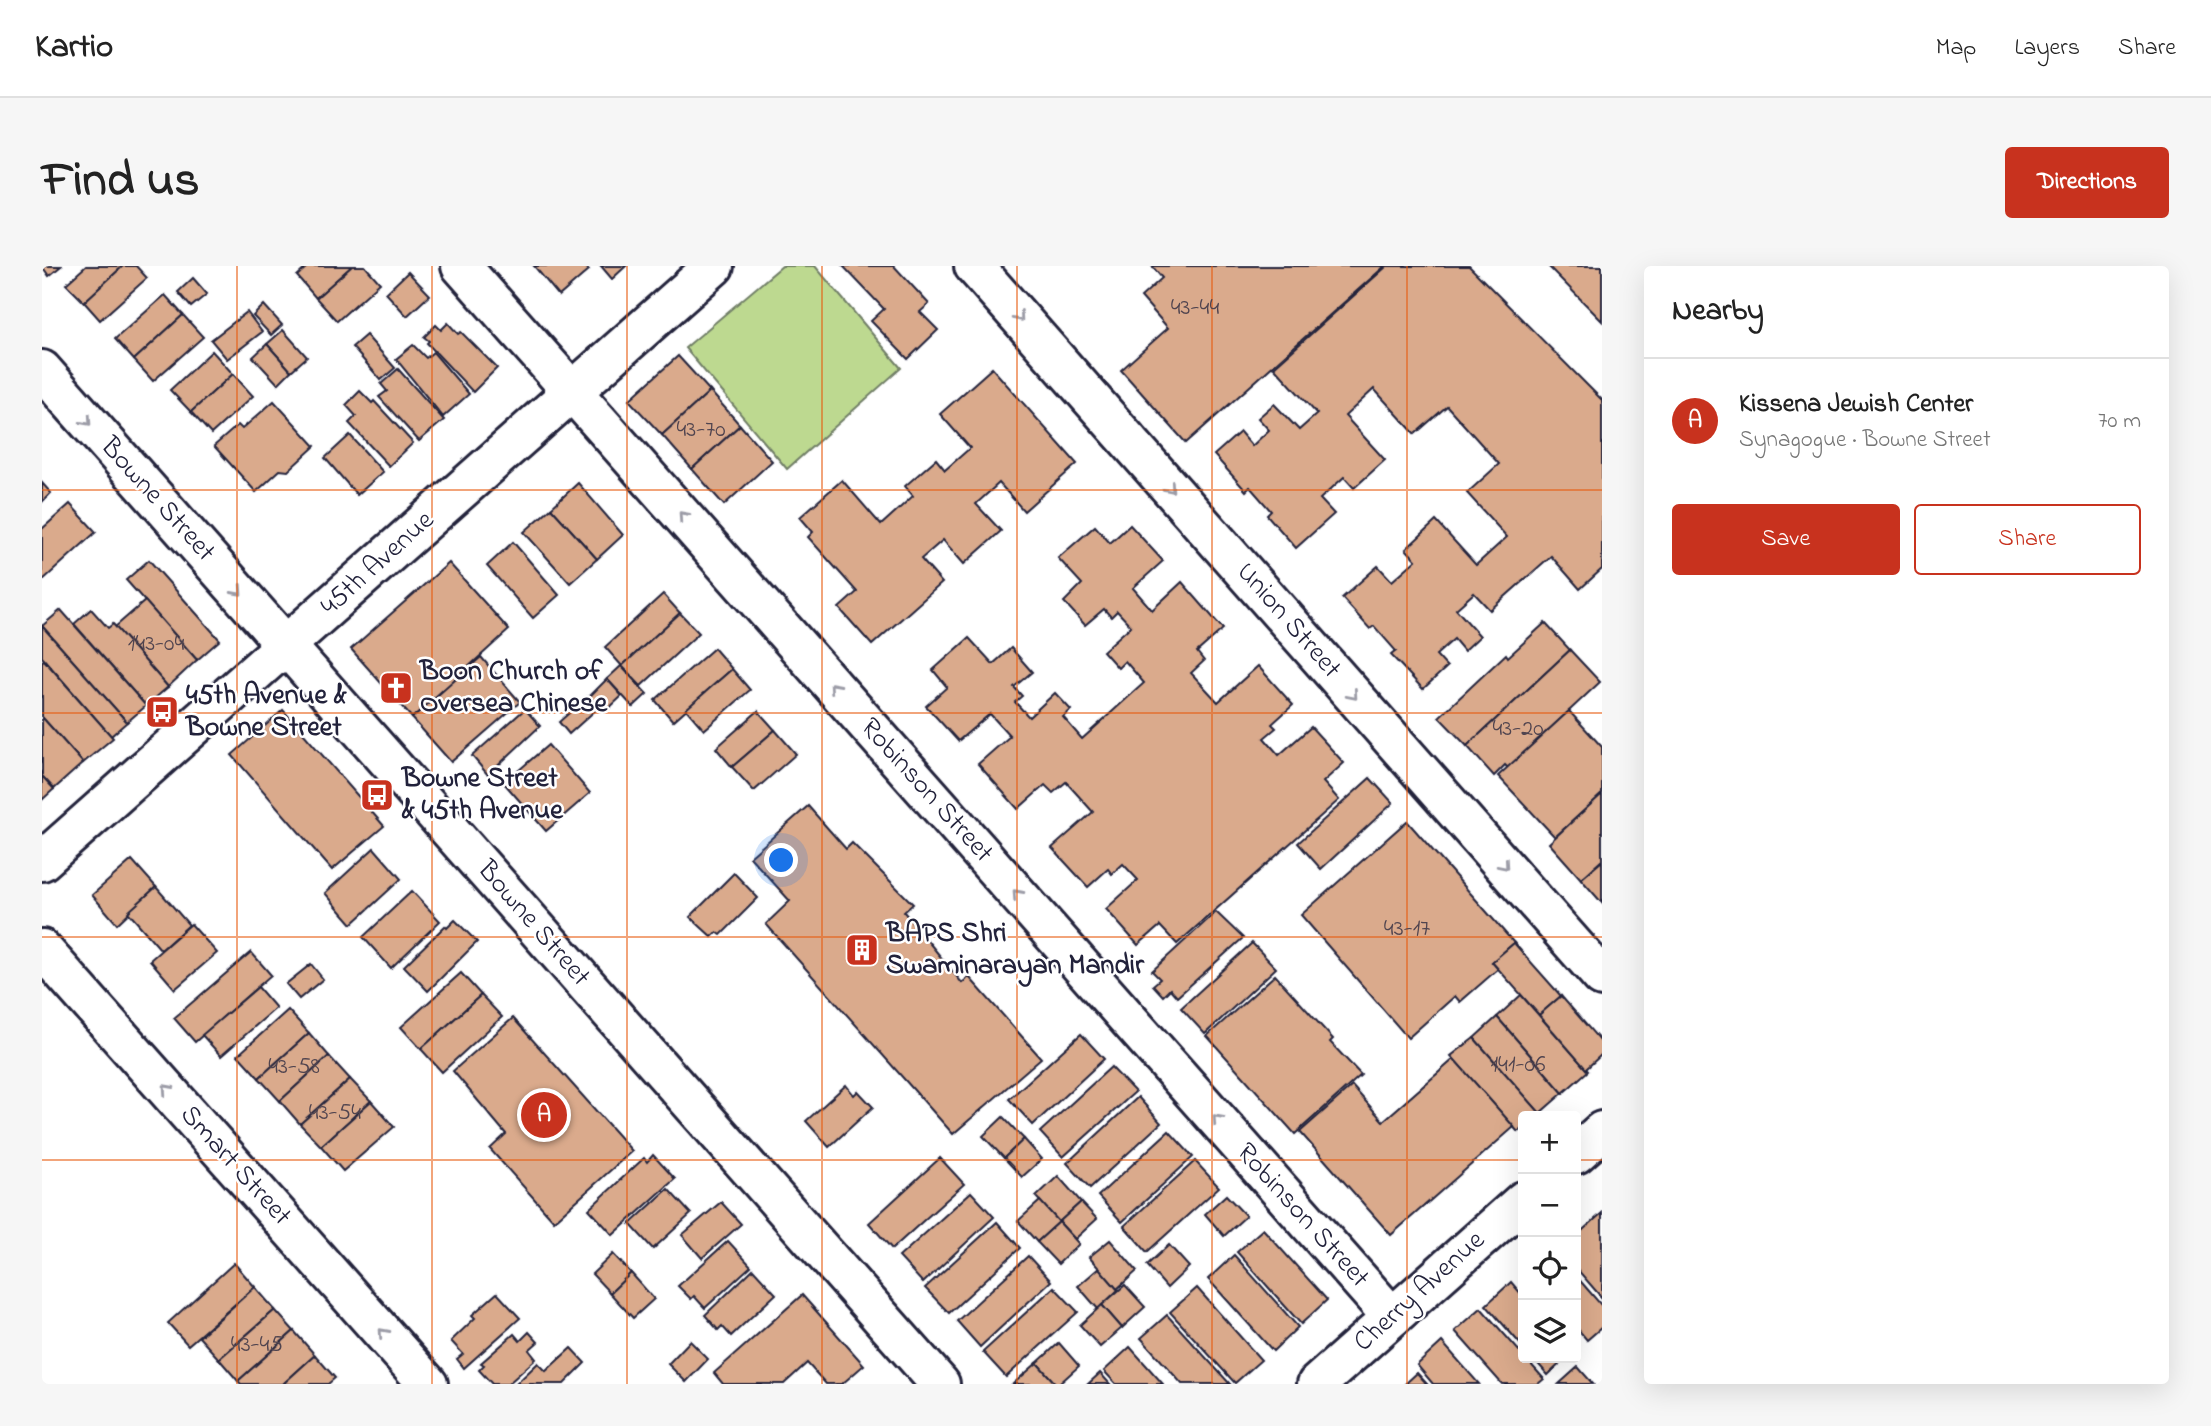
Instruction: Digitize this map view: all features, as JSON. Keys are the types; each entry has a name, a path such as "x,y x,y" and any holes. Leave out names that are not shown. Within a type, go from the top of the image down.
{"street":[{"name":"Robinson Street","path":"461,266 1392,1317"},
{"name":"45th Avenue","path":"42,861 714,266"},
{"name":"Union Street","path":"974,266 1602,977"},
{"name":"Bowne Street","path":"42,370 940,1384"},
{"name":"Smart Street","path":"42,949 428,1384"},
{"path":"1581,1150 1602,1131"},
{"name":"Cherry Avenue","path":"1317,1384 1518,1204"}],"green space":[{"path":"782,266 815,266 901,368 787,469 685,348"}],"building":[{"path":"42,266 61,266 49,276"},
{"path":"86,266 123,266 84,302 66,284"},
{"path":"123,266 136,266 147,278 100,320 84,302"},
{"path":"308,266 352,266 316,298 297,276"},
{"path":"352,266 365,266 380,283 337,321 316,298"},
{"path":"534,266 585,266 589,270 559,296"},
{"path":"601,266 626,266 612,279"},
{"path":"843,266 894,266 929,304 920,312 938,330 908,359 871,321 884,309"},
{"path":"1152,266 1385,266 1186,443 1121,370 1168,328 1141,297 1162,278"},
{"path":"1387,266 1469,266 1602,400 1602,569 1580,589 1551,556 1490,610 1474,593 1456,609 1480,636 1464,651 1454,639 1436,655 1447,667 1423,689 1391,655 1396,651 1374,626 1370,629 1342,598 1378,566 1392,581 1416,560 1406,549 1436,521 1476,565 1507,537 1467,493 1499,464 1447,406 1415,434 1374,389 1345,416 1385,460 1354,488 1344,477 1320,499 1334,514 1296,548 1267,515 1271,511 1250,487 1246,491 1214,455 1240,432 1252,446 1269,430 1258,418 1274,404 1299,430 1317,414 1274,367"},
{"path":"1548,266 1602,266 1602,321"},
{"path":"408,272 430,295 407,316 386,293"},
{"path":"193,278 207,294 191,307 178,292"},
{"path":"165,295 183,315 134,360 115,339"},
{"path":"264,305 282,325 271,335 253,316"},
{"path":"247,312 262,332 227,359 211,340"},
{"path":"183,315 203,337 153,381 134,360"},
{"path":"448,323 458,334 461,332 497,368 473,392 424,337 436,325 441,330"},
{"path":"283,330 307,357 291,371 267,344"},
{"path":"366,335 395,368 381,380 352,347"},
{"path":"267,344 291,371 278,384 253,357"},
{"path":"413,345 426,358 433,352 469,394 443,417 396,359"},
{"path":"212,351 233,374 191,412 170,390"},
{"path":"678,356 710,391 662,435 629,400"},
{"path":"992,368 1077,464 1024,511 999,483 976,504 1001,531 964,564 943,540 921,559 942,583 872,645 839,608 857,592 808,537 813,532 800,517 842,480 881,525 913,496 905,486 936,459 945,470 970,448 940,414"},
{"path":"398,369 444,420 419,441 379,397 387,391 381,384"},
{"path":"233,374 253,396 211,434 191,412"},
{"path":"360,391 372,403 374,401 413,443 389,466 349,423 356,416 346,405"},
{"path":"710,391 740,425 692,469 662,435"},
{"path":"274,401 315,446 288,471 280,470 256,492 214,446 238,425 242,429"},
{"path":"740,425 772,461 724,505 692,469"},
{"path":"350,435 383,472 357,495 325,458"},
{"path":"42,483 51,493 42,502"},
{"path":"578,483 623,535 597,559 551,508"},
{"path":"70,504 96,532 42,581 42,529"},
{"path":"551,508 597,559 570,583 524,532"},
{"path":"1130,525 1163,561 1133,588 1152,610 1182,582 1223,629 1197,652 1204,661 1191,673 1218,702 1258,666 1293,705 1272,724 1276,728 1264,738 1279,755 1311,727 1344,763 1323,782 1339,800 1177,944 1160,926 1138,945 1106,909 1138,880 1123,864 1112,874 1108,869 1088,887 1052,848 1093,812 1066,782 1053,793 1045,785 1018,809 978,764 1010,736 990,714 958,741 926,706 947,687 933,670 969,638 993,664 1011,648 1032,672 1014,687 1022,696 1015,702 1029,717 1055,693 1071,710 1063,717 1082,739 1144,683 1125,661 1118,668 1103,651 1131,626 1117,611 1111,617 1104,609 1085,625 1064,602 1082,584 1058,558 1095,526 1110,543"},
{"path":"513,542 559,595 533,618 487,566"},
{"path":"149,560 220,640 197,660 126,580"},
{"path":"449,563 509,630 412,718 351,649"},
{"path":"663,594 680,613 622,666 605,647"},
{"path":"145,601 197,660 168,687 115,627"},
{"path":"91,609 108,628 113,624 168,687 146,706 74,624"},
{"path":"61,610 146,706 127,722 42,626"},
{"path":"680,613 699,633 641,686 622,666"},
{"path":"1545,623 1570,650 1467,746 1439,717 1506,654 1508,657"},
{"path":"42,626 127,722 111,736 42,657"},
{"path":"714,648 732,669 673,721 655,700"},
{"path":"1570,650 1600,682 1508,768 1505,765 1494,776 1467,746"},
{"path":"481,657 520,702 451,762 412,718"},
{"path":"44,660 113,738 83,763 42,717"},
{"path":"621,666 647,694 633,707 607,679"},
{"path":"732,669 750,690 704,730 686,709"},
{"path":"607,679 622,696 607,710 603,706 601,709 589,697"},
{"path":"587,697 598,708 569,734 559,722"},
{"path":"525,709 540,726 488,775 472,756"},
{"path":"283,710 384,826 332,870 232,755"},
{"path":"758,711 775,730 732,767 716,748"},
{"path":"1569,711 1602,747 1602,794 1555,837 1498,776"},
{"path":"42,717 83,763 54,789 42,776"},
{"path":"775,730 796,754 754,791 732,767"},
{"path":"548,745 590,793 546,831 504,783"},
{"path":"42,776 54,789 42,800"},
{"path":"1370,778 1393,803 1321,869 1298,843"},
{"path":"1602,794 1602,860 1581,879 1549,843"},
{"name":"BAPS Shri Swaminarayan Mandir","path":"808,806 846,849 852,843 913,904 904,912 962,983 969,977 1041,1058 953,1134 766,924 790,901 750,857"},
{"path":"1407,821 1514,943 1492,962 1498,969 1460,1002 1455,996 1408,1038 1301,915"},
{"path":"374,848 401,879 352,924 325,893"},
{"path":"132,860 156,887 117,924 92,895"},
{"path":"1602,861 1602,903 1581,879"},
{"path":"734,873 758,898 721,935 717,932 712,937 690,917"},
{"path":"156,887 189,925 161,950 128,912"},
{"path":"412,891 440,921 391,968 363,937"},
{"path":"1216,912 1243,938 1177,997 1170,989 1163,996 1153,985 1160,979 1152,971"},
{"path":"455,920 477,942 428,991 404,966 445,926 447,928"},
{"path":"191,924 217,953 175,989 150,960"},
{"path":"1252,943 1276,968 1205,1034 1181,1008"},
{"path":"1514,943 1561,996 1539,1015 1492,962"},
{"path":"251,952 271,975 195,1042 174,1018"},
{"path":"311,964 323,979 299,999 286,984"},
{"path":"461,973 481,995 421,1049 401,1027"},
{"path":"1275,975 1333,1039 1330,1042 1361,1075 1295,1134 1207,1036"},
{"path":"258,987 276,1008 221,1056 202,1035"},
{"path":"481,995 502,1017 442,1072 421,1049"},
{"path":"1521,995 1588,1071 1563,1093 1497,1017"},
{"path":"1561,996 1602,1043 1602,1054 1586,1069 1539,1015"},
{"path":"288,1010 309,1033 259,1078 238,1055"},
{"path":"1497,1017 1563,1093 1542,1111 1538,1111 1474,1038"},
{"path":"513,1018 632,1151 554,1221 490,1149 506,1134 453,1071"},
{"path":"309,1033 329,1056 280,1101 259,1078"},
{"path":"1081,1034 1104,1059 1033,1125 1009,1099"},
{"path":"1474,1038 1538,1111 1518,1111 1518,1132 1451,1056"},
{"path":"329,1056 350,1079 300,1124 280,1101"},
{"path":"1454,1059 1514,1127 1391,1235 1300,1132 1352,1086 1383,1121"},
{"path":"1111,1067 1135,1092 1063,1157 1040,1132"},
{"path":"350,1079 371,1101 321,1146 300,1124"},
{"path":"846,1085 854,1095 858,1091 873,1107 829,1147 806,1121"},
{"path":"1138,1097 1161,1123 1090,1188 1067,1163"},
{"path":"371,1101 394,1127 343,1171 321,1146"},
{"path":"1003,1117 1024,1139 1004,1158 983,1136"},
{"path":"1169,1131 1193,1157 1122,1222 1098,1196"},
{"path":"1024,1139 1042,1159 1022,1177 1004,1158"},
{"path":"653,1155 675,1179 613,1235 589,1209 644,1158 647,1162"},
{"path":"940,1158 964,1184 892,1249 869,1223"},
{"path":"1195,1161 1219,1187 1147,1252 1124,1226"},
{"path":"1058,1176 1081,1202 1059,1222 1036,1197"},
{"path":"668,1189 691,1214 653,1249 630,1224"},
{"path":"971,1192 994,1217 923,1283 899,1257"},
{"path":"1226,1195 1246,1216 1224,1236 1205,1214"},
{"path":"1040,1201 1059,1222 1037,1242 1018,1221"},
{"path":"721,1202 741,1224 702,1258 682,1235"},
{"path":"1081,1202 1097,1219 1075,1239 1059,1222"},
{"path":"1602,1213 1602,1298 1581,1274 1581,1232"},
{"path":"997,1222 1020,1248 949,1313 925,1288"},
{"path":"1059,1222 1079,1244 1058,1264 1037,1242"},
{"path":"1263,1229 1327,1300 1301,1324 1237,1252"},
{"path":"1110,1240 1137,1271 1117,1289 1089,1257"},
{"path":"728,1241 751,1266 705,1308 694,1296 691,1299 678,1286"},
{"path":"1169,1245 1189,1267 1167,1288 1147,1265"},
{"path":"613,1254 631,1273 610,1293 592,1274"},
{"path":"1234,1255 1298,1327 1273,1351 1208,1279"},
{"path":"1028,1256 1051,1281 980,1347 957,1321"},
{"path":"234,1263 255,1287 188,1345 168,1323"},
{"path":"1099,1268 1118,1290 1098,1309 1078,1286"},
{"path":"753,1269 776,1294 731,1336 722,1326 718,1330 705,1315"},
{"path":"631,1273 654,1299 633,1318 610,1293"},
{"path":"1511,1282 1518,1290 1518,1341 1486,1305"},
{"path":"1581,1282 1602,1306 1602,1327 1587,1340 1581,1333"},
{"path":"1125,1285 1145,1307 1122,1328 1102,1305"},
{"path":"255,1287 275,1310 219,1359 199,1337"},
{"path":"1054,1287 1078,1312 1006,1377 983,1352"},
{"path":"1197,1288 1261,1360 1235,1383 1170,1312"},
{"path":"497,1293 520,1318 464,1368 457,1359 463,1354 451,1341 475,1318 472,1315"},
{"path":"802,1295 864,1365 842,1384 826,1384 807,1363 784,1384 723,1384 714,1373"},
{"path":"1102,1305 1122,1328 1100,1347 1080,1325"},
{"path":"1481,1308 1518,1350 1518,1363 1530,1363 1544,1379 1538,1384 1502,1384 1455,1331"},
{"path":"275,1310 294,1331 238,1381 219,1359"},
{"path":"1167,1315 1230,1384 1182,1384 1141,1338"},
{"path":"294,1331 315,1355 283,1384 241,1384 238,1381"},
{"path":"529,1332 538,1342 529,1350 536,1359 508,1384 492,1384 479,1370 484,1365 481,1363 514,1334 520,1341"},
{"path":"690,1341 708,1359 686,1382 668,1364"},
{"path":"1442,1342 1479,1384 1433,1384 1417,1365"},
{"path":"1059,1343 1079,1366 1056,1384 1037,1363"},
{"path":"1130,1347 1163,1384 1116,1384 1104,1371"},
{"path":"571,1348 585,1363 564,1384 516,1384 538,1363 546,1371"},
{"path":"315,1355 335,1378 328,1384 283,1384"},
{"path":"1037,1363 1056,1384 1013,1384"},
{"path":"1537,1363 1561,1363 1548,1375"},
{"path":"1578,1367 1593,1384 1559,1384"},
{"path":"1100,1373 1110,1384 1088,1384"},
{"path":"1417,1373 1427,1384 1405,1384"}],"place":[{"name":"Boon Church of Oversea Chinese","path":"396,688"},
{"name":"45th Avenue & Bowne Street","path":"162,712"},
{"name":"Bowne Street & 45th Avenue","path":"377,795"},
{"name":"BAPS Shri Swaminarayan Mandir","path":"862,950"},
{"name":"Kissena Jewish Center","path":"544,1115"}]}
